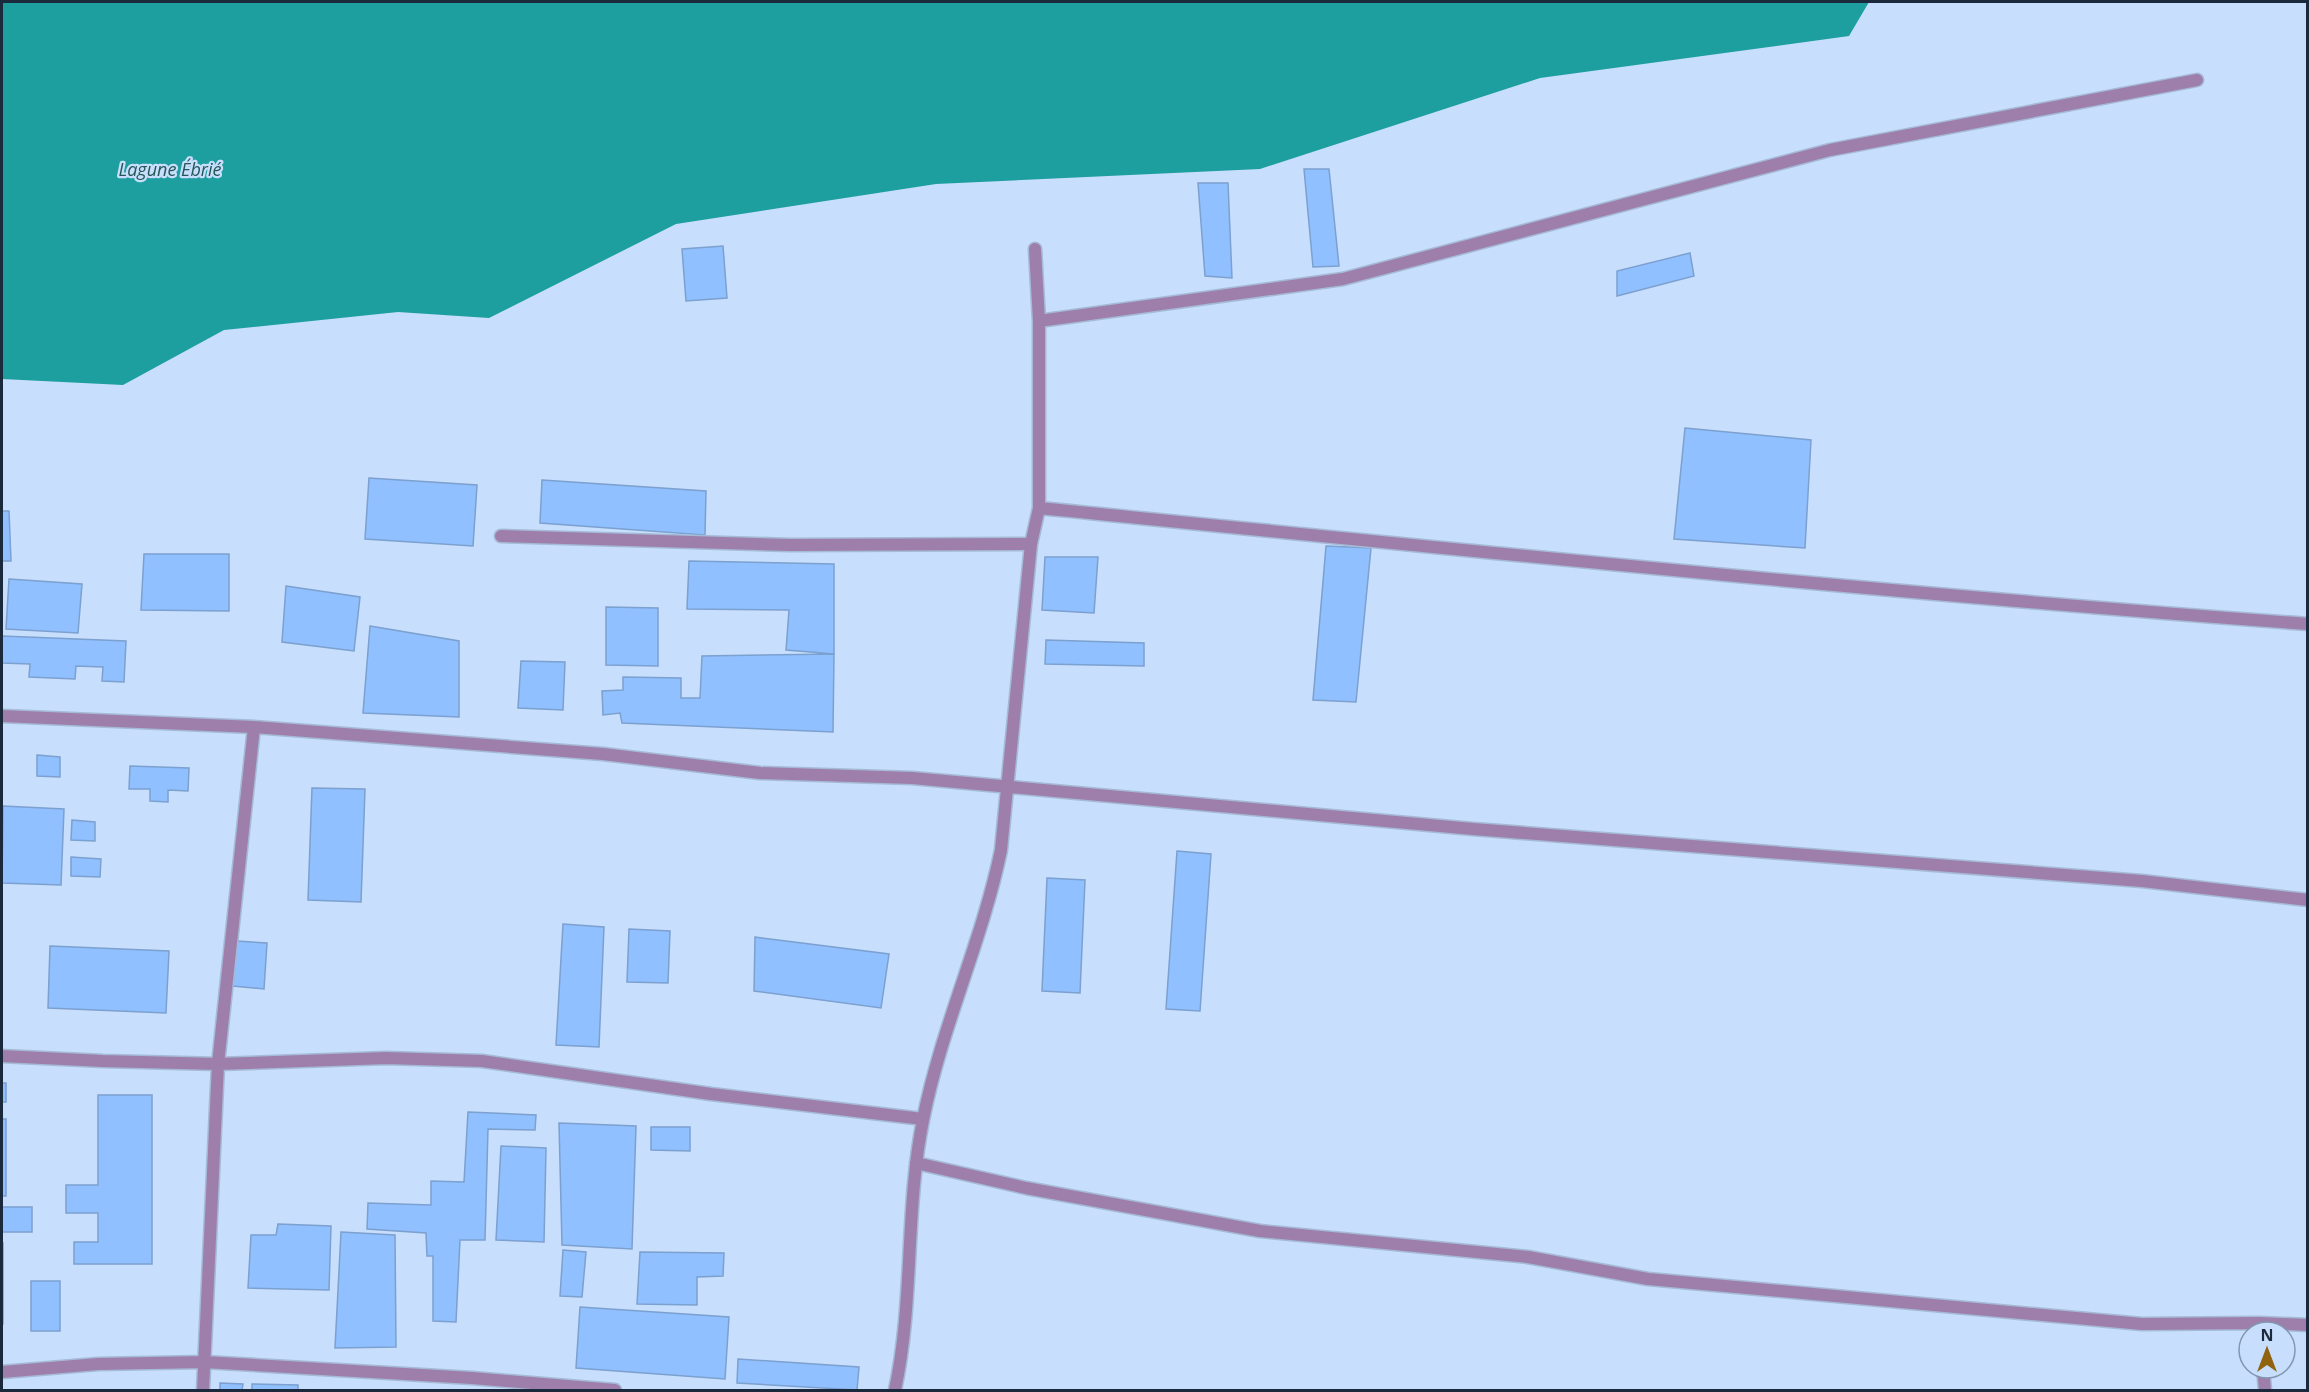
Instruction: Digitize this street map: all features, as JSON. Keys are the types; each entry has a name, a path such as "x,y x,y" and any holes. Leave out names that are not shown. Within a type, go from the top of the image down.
{"street":[{"path":"1039,321 1343,279 1830,150 2198,80"},
{"path":"896,1390 905,1319 916,1163 923,1119 946,1028 993,888 1001,850 1031,544 1039,508 1039,321 1035,249"},
{"path":"1039,508 1624,566 2123,611 2307,624"},
{"path":"501,536 790,545 1031,544"},
{"path":"2,716 254,727 603,754 760,773 912,778 1494,830 2142,881 2307,900"},
{"path":"203,1390 218,1064 254,727"},
{"path":"2,1056 103,1062 218,1064 386,1058 482,1062 711,1094 923,1119"},
{"path":"916,1163 1026,1188 1260,1231 1528,1257 1648,1280 2142,1324 2237,1326"},
{"path":"2,1372 98,1364 204,1362 472,1378 615,1390"}],"water":[{"name":"Lagune Ébrié","path":"2,2 1869,2 1849,36 1540,78 1260,169 936,184 676,224 489,318 398,312 224,330 123,385 2,379"}],"building":[{"path":"1304,169 1329,169 1339,266 1313,267"},
{"path":"1198,183 1228,183 1232,278 1205,276"},
{"path":"723,246 727,298 686,301 682,249"},
{"path":"1690,253 1694,276 1617,296 1617,271"},
{"path":"1685,428 1811,440 1805,548 1674,539"},
{"path":"369,478 477,485 473,546 365,539"},
{"path":"542,480 706,491 705,535 540,523"},
{"path":"2,511 9,511 11,561 2,561"},
{"path":"1326,546 1371,548 1356,702 1313,700"},
{"path":"144,554 229,554 229,611 141,610"},
{"path":"1045,557 1098,557 1094,613 1042,610"},
{"path":"689,561 834,564 834,654 786,650 789,610 687,609"},
{"path":"9,579 82,584 78,633 6,629"},
{"path":"286,586 360,597 354,651 282,642"},
{"path":"606,607 658,608 658,666 606,665"},
{"path":"370,626 459,641 459,717 363,713"},
{"path":"2,636 126,641 124,682 102,681 103,667 76,666 75,679 29,677 30,664 2,663"},
{"path":"1046,640 1144,643 1144,666 1045,664"},
{"path":"834,654 833,732 622,723 620,713 603,715 602,691 623,690 623,677 681,678 681,698 700,698 702,656"},
{"path":"521,661 565,662 563,710 518,708"},
{"path":"37,755 60,757 60,777 37,776"},
{"path":"130,766 189,768 188,791 168,790 168,802 150,801 150,789 129,789"},
{"path":"312,788 365,789 361,902 308,900"},
{"path":"3,806 64,809 61,885 2,883"},
{"path":"72,820 95,822 95,841 71,840"},
{"path":"1177,851 1211,854 1200,1011 1166,1009"},
{"path":"71,857 101,859 100,877 71,876"},
{"path":"1047,878 1085,880 1080,993 1042,991"},
{"path":"563,924 604,927 599,1047 556,1045"},
{"path":"629,929 670,931 668,983 627,982"},
{"path":"755,937 889,954 881,1008 754,991"},
{"path":"237,941 267,943 264,989 233,986"},
{"path":"50,946 169,951 166,1013 48,1008"},
{"path":"2,1083 6,1083 6,1102 2,1102"},
{"path":"98,1095 152,1095 152,1264 74,1264 74,1242 98,1242 98,1213 66,1213 66,1185 98,1185"},
{"path":"468,1112 536,1115 535,1130 488,1129 485,1240 460,1240 456,1322 433,1321 433,1256 427,1256 426,1233 367,1229 368,1203 431,1205 431,1181 464,1182"},
{"path":"2,1119 6,1119 6,1196 2,1196"},
{"path":"559,1123 636,1126 632,1249 562,1245"},
{"path":"651,1127 690,1127 690,1151 651,1150"},
{"path":"501,1146 546,1148 544,1242 496,1240"},
{"path":"2,1207 32,1207 32,1232 2,1232"},
{"path":"278,1224 331,1226 329,1290 248,1288 251,1235 276,1235"},
{"path":"341,1232 395,1235 396,1347 335,1348"},
{"path":"3,1243 3,1324 2,1324"},
{"path":"563,1250 586,1252 582,1297 560,1296"},
{"path":"640,1252 724,1253 723,1276 697,1277 697,1305 637,1304"},
{"path":"31,1281 60,1281 60,1331 31,1331"},
{"path":"580,1307 729,1317 725,1379 576,1368"},
{"path":"738,1359 859,1367 857,1390 737,1383"},
{"path":"220,1383 243,1384 242,1390 220,1390"},
{"path":"252,1384 298,1385 298,1390 252,1390"}]}
